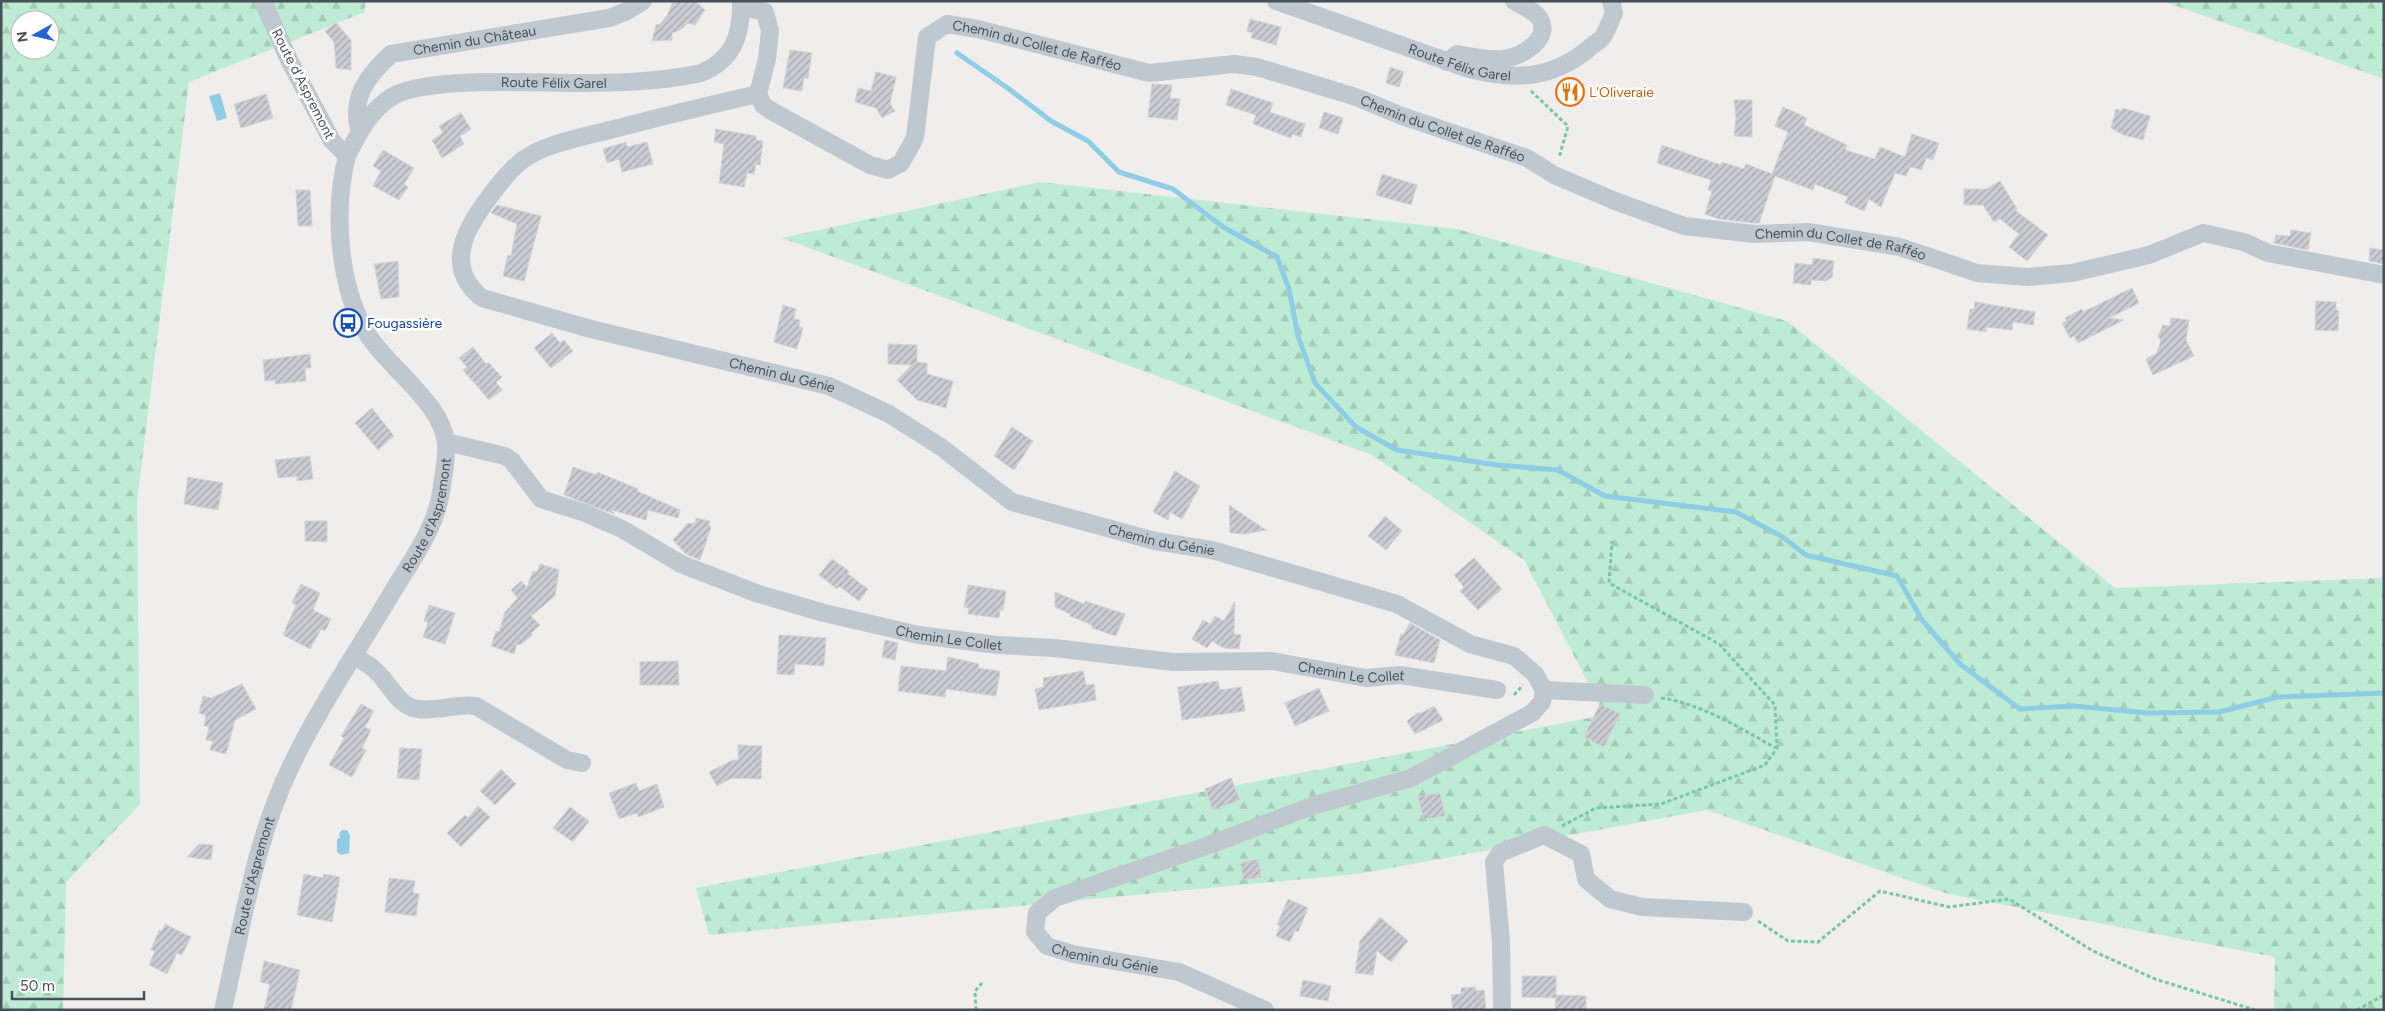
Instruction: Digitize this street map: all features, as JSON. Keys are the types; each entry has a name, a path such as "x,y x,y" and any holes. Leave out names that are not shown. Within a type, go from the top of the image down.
{"street":[{"name":"Route d'Aspremont","path":"223,1010 265,831 277,797 310,728 430,530 442,490 446,442 436,414 370,338 354,305 343,265 341,238 341,192 347,156 332,140 289,60 263,1"},
{"name":"Chemin du Château","path":"359,130 356,107 372,72 391,54 609,18 625,12 643,1"},
{"name":"Route Félix Garel","path":"1276,1 1447,62 1496,76 1550,72 1576,58 1602,37 1614,13 1610,1"},
{"path":"1447,62 1457,54 1475,57 1506,58 1522,54 1532,47 1540,37 1542,26 1539,18 1514,1"},
{"name":"Route Félix Garel","path":"347,156 359,130 391,97 424,87 448,84 611,82 701,73 721,63 728,54 739,31 741,4"},
{"path":"741,4 765,12 770,31 767,59 758,94"},
{"name":"Chemin du Collet de Rafféo","path":"758,94 764,105 770,110 870,165 888,170 901,163 915,138 927,37 947,24 978,29 1149,73 1234,64 1257,67 1356,97 1402,116 1527,158 1554,175 1615,201 1684,226 1755,234 1808,232 1900,247 1977,273 2028,277 2072,273 2149,256 2204,233 2244,242 2268,253 2384,274"},
{"name":"Chemin du Génie","path":"758,94 572,139 525,158 508,174 467,232 460,257 462,271 467,282 482,298 591,329 829,386 889,414 941,447 1012,502 1155,541 1212,550 1397,604 1470,644 1514,656 1535,674 1544,690 1542,702 1532,713 1411,778 1312,806 1212,844 1054,898 1037,913 1035,932 1047,946 1073,954 1179,972 1264,1010"},
{"name":"Chemin Le Collet","path":"446,442 505,456 512,461 540,499 586,513 622,529 681,564 756,593 824,613 919,635 996,646 1054,648 1173,662 1272,661 1366,678 1400,675 1497,690"},
{"path":"354,656 378,673 404,703 411,707 427,710 467,704 476,706 567,760 582,763"},
{"path":"1544,690 1645,695"},
{"path":"1502,1010 1502,942 1494,862 1500,853 1544,835 1581,854 1586,879 1610,899 1642,907 1744,912"}],"path":[{"path":"1515,76 1568,126 1554,175"},
{"path":"1544,835 1596,808 1661,804 1678,798 1766,765 1777,748 1775,705 1719,644 1608,583 1612,541"},
{"path":"1497,690 1512,698 1524,683 1544,690"},
{"path":"1677,700 1708,711 1777,748"},
{"path":"1744,912 1788,940 1818,942 1880,892 1949,907 2009,899 2093,951 2155,979 2256,1010"},
{"path":"976,1010 975,991 982,983"},
{"path":"2356,1010 2384,995"}],"green space":[{"path":"1,1 365,1 365,12 189,82 137,501 140,804 66,882 63,1010 1,1010"},
{"path":"2162,1 2384,1 2384,79"},
{"path":"1040,182 1457,229 1787,321 2115,588 2384,578 2384,1010 2274,1010 2275,957 1948,894 1707,810 1358,874 709,935 696,888 1605,715 1524,560 1372,455 782,238"}],"water":[{"path":"220,93 227,118 217,121 209,96"},
{"path":"342,830 347,830 350,835 349,853 341,855 337,852 337,839 340,838 339,833"}],"building":[{"path":"673,1 695,1 705,10 695,25 688,23 682,29 672,33 672,40 652,41 656,25 660,24 667,16"},
{"path":"1250,19 1281,27 1276,45 1251,38 1253,33 1247,31"},
{"path":"336,23 351,40 351,70 336,68 334,42 325,31"},
{"path":"790,50 812,53 808,78 804,78 802,91 783,88"},
{"path":"1390,67 1404,72 1399,87 1386,83"},
{"path":"876,72 896,77 890,104 895,111 882,118 876,108 855,102 858,88 871,91"},
{"path":"1152,84 1172,85 1170,98 1180,99 1177,120 1148,117"},
{"path":"1231,89 1273,103 1270,112 1305,124 1301,137 1292,134 1291,138 1253,124 1256,115 1226,105"},
{"path":"266,94 273,118 241,128 234,104"},
{"path":"1734,100 1752,100 1752,137 1734,136 1736,117"},
{"path":"1783,107 1807,118 1804,125 1847,145 1845,150 1875,159 1880,147 1905,157 1912,134 1939,143 1933,160 1926,158 1922,170 1910,167 1906,176 1895,173 1881,207 1869,199 1864,211 1845,203 1848,197 1815,184 1813,190 1775,176 1759,223 1719,219 1705,214 1712,191 1708,190 1711,180 1657,163 1662,145 1721,165 1722,162 1744,169 1746,164 1772,174 1788,132 1775,126"},
{"path":"2122,108 2150,116 2143,140 2124,135 2111,128 2116,109 2122,111"},
{"path":"1324,112 1343,118 1338,134 1319,128"},
{"path":"461,113 471,129 460,136 464,144 442,158 432,140 443,133 439,126"},
{"path":"716,129 756,136 756,140 763,141 760,165 756,164 754,174 747,173 744,187 719,183 724,144 714,142"},
{"path":"626,142 627,147 647,142 653,164 622,172 619,159 607,163 603,149"},
{"path":"383,150 414,168 404,184 408,187 399,200 373,186 381,171 373,166"},
{"path":"1382,174 1417,185 1411,205 1376,195"},
{"path":"2000,181 2017,209 2015,210 2048,235 2027,261 2009,247 2019,234 2000,219 1994,222 1983,205 1964,205 1964,189 1986,189"},
{"path":"296,190 310,190 312,226 298,226"},
{"path":"497,205 541,216 524,281 503,276 508,255 511,256 517,224 491,213"},
{"path":"2291,230 2311,233 2308,250 2274,243 2276,235 2290,236"},
{"path":"2370,248 2384,250 2384,264 2369,261"},
{"path":"1813,258 1834,261 1832,277 1826,281 1811,280 1811,285 1793,283 1795,263 1812,265"},
{"path":"398,261 399,297 381,299 374,264"},
{"path":"2132,288 2139,303 2109,318 2124,320 2078,343 2074,336 2070,338 2062,323 2067,321 2065,318 2082,309 2083,312"},
{"path":"2316,301 2336,302 2336,310 2339,311 2338,331 2315,330"},
{"path":"1975,302 2035,312 2033,325 2013,322 2012,330 1986,327 1986,332 1967,329 1970,309 1974,309"},
{"path":"783,305 796,309 794,318 800,320 799,327 803,328 797,349 774,342"},
{"path":"2171,318 2189,320 2186,340 2194,356 2153,375 2146,359 2157,353 2161,340 2158,336 2163,325 2170,326"},
{"path":"552,333 560,343 564,340 573,351 551,368 534,348"},
{"path":"888,344 917,345 917,362 927,363 927,374 953,381 946,408 917,400 897,380 912,365 888,364"},
{"path":"473,347 486,364 488,362 502,377 496,382 502,390 489,400 463,370 467,367 459,358"},
{"path":"310,354 311,368 305,368 306,381 275,384 275,380 265,381 263,360"},
{"path":"372,408 394,436 378,450 355,423"},
{"path":"1012,427 1033,441 1014,470 994,456"},
{"path":"310,456 313,479 297,481 297,476 278,478 275,460"},
{"path":"573,467 597,475 597,472 638,489 637,491 680,510 678,518 648,510 646,520 612,510 614,514 564,495"},
{"path":"1175,471 1200,486 1182,519 1170,512 1168,520 1153,512"},
{"path":"188,477 223,483 218,510 184,504"},
{"path":"1229,505 1266,530 1244,534 1230,533"},
{"path":"1385,516 1402,531 1386,550 1368,536"},
{"path":"696,518 710,521 709,526 711,527 700,560 686,554 673,540 688,523 695,524"},
{"path":"305,521 327,521 327,542 305,541"},
{"path":"1474,558 1502,589 1478,610 1460,591 1464,587 1454,575"},
{"path":"832,559 849,571 848,574 868,589 859,601 839,586 837,589 819,575"},
{"path":"540,564 559,570 555,596 531,616 540,625 531,633 533,635 520,645 517,644 514,654 491,646 496,631 499,632 505,612 518,598 511,590 521,581 527,587 533,571 537,572"},
{"path":"301,584 320,593 313,610 331,619 325,631 321,629 310,649 283,635 296,605 292,603"},
{"path":"968,585 1006,591 1003,610 1000,610 999,618 968,614 969,608 964,607"},
{"path":"1055,592 1084,604 1085,601 1125,614 1116,636 1092,628 1092,625 1070,616 1070,614 1055,607"},
{"path":"1235,601 1234,634 1241,635 1239,649 1224,648 1212,641 1207,648 1192,639 1203,620 1210,624 1215,616 1224,621"},
{"path":"429,605 455,613 445,644 423,637 428,622 424,621"},
{"path":"1410,623 1440,640 1434,663 1395,655 1401,634 1403,635"},
{"path":"779,635 826,638 824,666 795,664 794,675 777,674"},
{"path":"885,640 898,643 895,660 882,657"},
{"path":"948,657 979,664 978,668 1000,671 996,696 946,689 945,697 898,691 901,666 946,671"},
{"path":"678,661 679,685 640,685 640,662"},
{"path":"1083,671 1086,685 1094,684 1096,700 1039,710 1035,689 1044,687 1043,678"},
{"path":"1218,681 1220,690 1241,687 1245,711 1182,720 1178,687"},
{"path":"242,684 256,709 235,720 226,754 210,750 213,741 206,740 209,727 204,726 206,715 199,713 203,696 211,698"},
{"path":"1319,688 1329,711 1295,726 1285,703"},
{"path":"361,704 374,711 365,727 371,730 362,748 366,750 352,777 329,765 344,738 341,736"},
{"path":"1600,704 1620,714 1604,747 1584,737"},
{"path":"1434,706 1443,720 1415,734 1407,721 1419,712 1420,714"},
{"path":"738,745 762,746 761,779 732,778 717,786 709,772 733,760 738,760"},
{"path":"400,748 422,749 419,780 397,778"},
{"path":"501,769 516,784 495,805 480,791"},
{"path":"1231,778 1240,800 1213,810 1205,789"},
{"path":"636,783 639,791 657,784 664,807 638,817 637,813 619,819 609,793"},
{"path":"1440,793 1445,816 1424,819 1418,797"},
{"path":"478,806 490,817 461,847 447,833 465,815 468,818"},
{"path":"570,807 589,821 573,842 553,828"},
{"path":"199,844 213,845 211,860 187,857"},
{"path":"1258,859 1261,877 1243,880 1241,863"},
{"path":"304,874 323,878 324,874 340,877 332,922 297,915"},
{"path":"389,878 415,881 413,893 419,894 416,916 385,912"},
{"path":"1288,899 1308,908 1298,932 1295,930 1290,942 1276,936 1280,926 1277,925"},
{"path":"1380,917 1408,941 1391,962 1377,951 1373,975 1355,973 1360,941"},
{"path":"165,924 191,937 182,955 177,953 167,974 149,965 155,951 151,950 159,930 162,931"},
{"path":"264,961 300,970 291,1010 264,1010 270,984 260,982"},
{"path":"1522,976 1556,976 1556,995 1586,996 1586,1010 1555,1010 1556,998 1522,997"},
{"path":"1303,980 1331,986 1328,1001 1300,996"},
{"path":"1475,987 1476,991 1484,990 1486,1010 1453,1010 1451,995 1461,994 1461,988"}],"waterway":[{"path":"957,53 1051,121 1088,141 1119,172 1173,189 1223,227 1277,257 1289,289 1298,336 1315,383 1356,427 1397,450 1497,465 1558,470 1605,496 1736,512 1781,536 1806,555 1897,576 1922,620 1960,664 2020,709 2073,706 2148,713 2219,712 2278,697 2384,693"}],"place":[{"name":"L'Oliveraie","path":"1570,92"},
{"name":"Fougassière","path":"348,323"}]}
